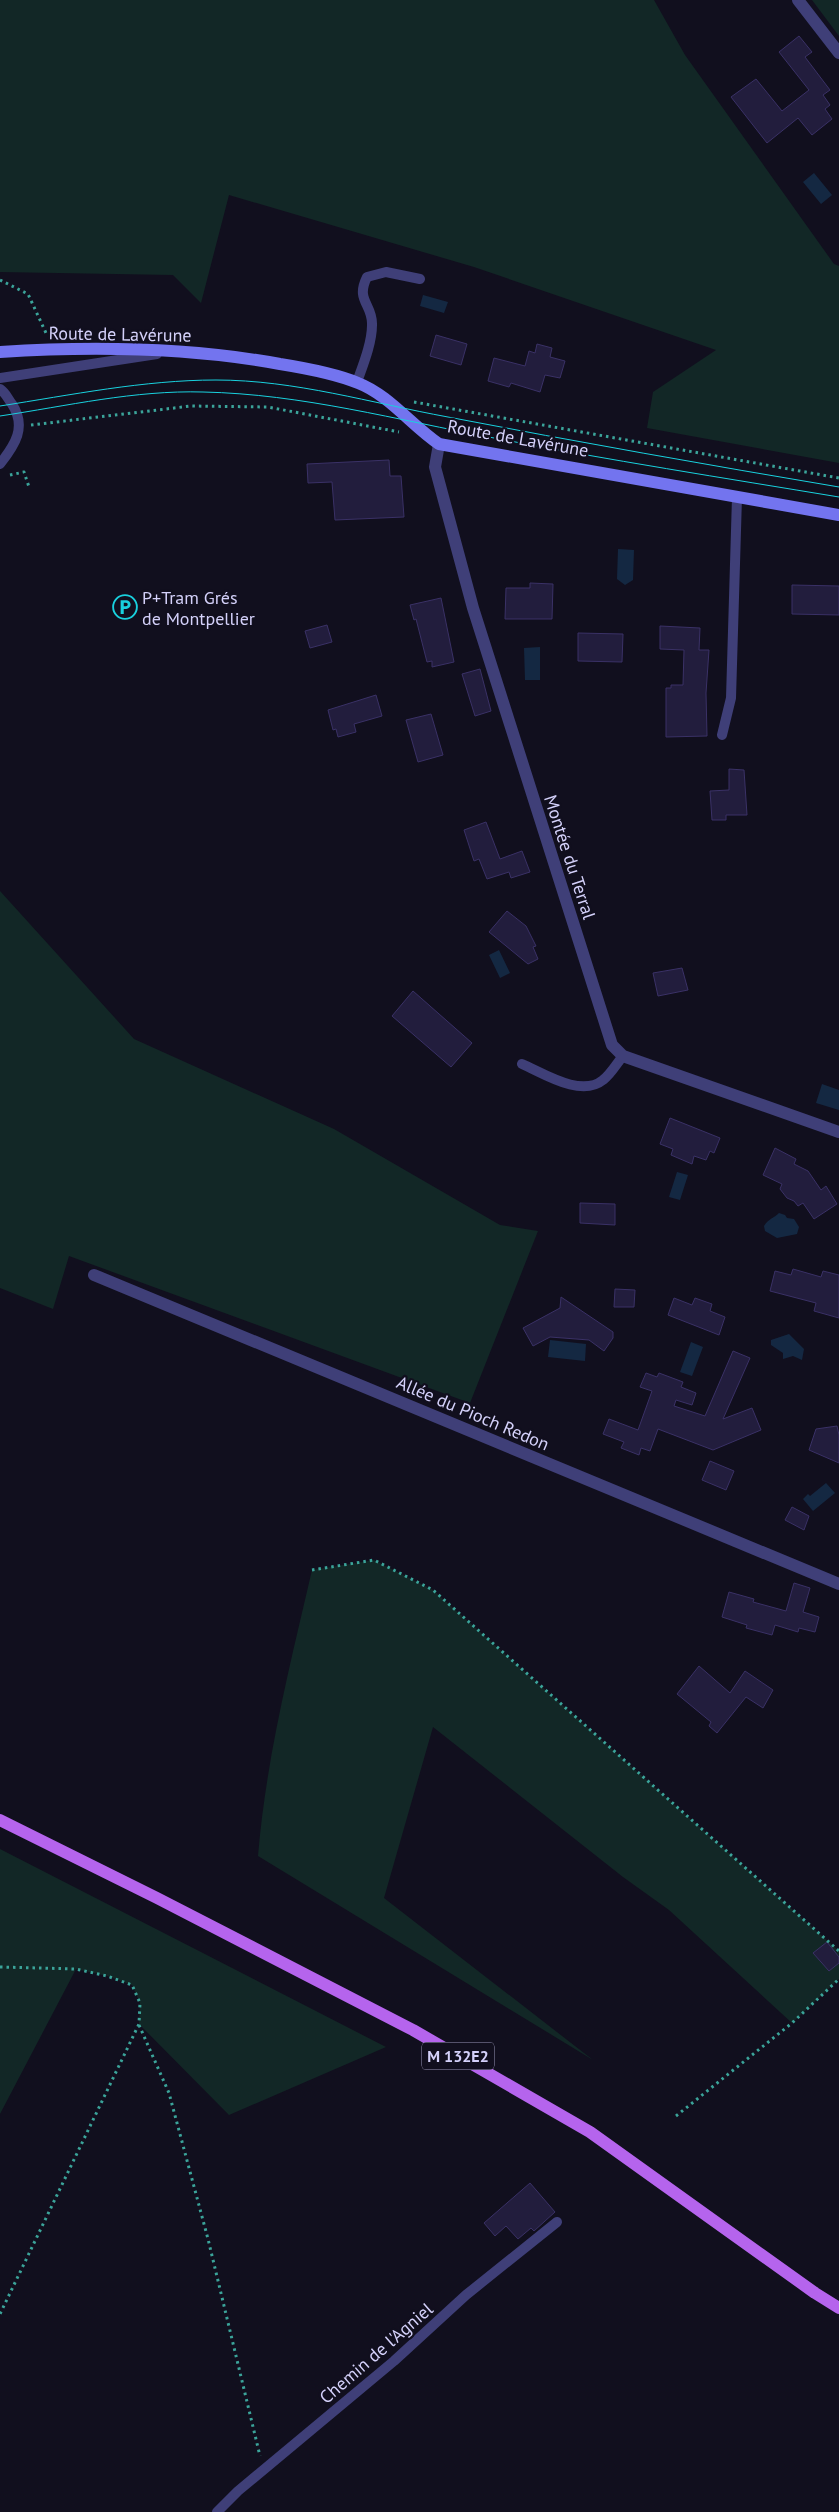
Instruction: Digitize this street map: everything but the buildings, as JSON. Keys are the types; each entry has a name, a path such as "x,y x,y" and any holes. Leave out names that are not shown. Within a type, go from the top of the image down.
{"main road":[{"name":"Route de Lavérune","path":"0,352 114,348 177,351 232,355 297,367 357,382 382,396 419,430 440,444 839,515"},
{"name":"M 132E2","path":"0,1820 157,1898 413,2030 582,2128 839,2308"}],"street":[{"path":"798,0 839,53"},
{"name":"Montée du Terral","path":"440,444 435,466 473,608 612,1045 623,1056"},
{"path":"623,1056 839,1132"},
{"name":"Allée du Pioch Redon","path":"94,1275 839,1584"}],"lane":[{"path":"357,382 372,327 372,315 364,301 362,288 367,277 386,272 420,279"},
{"path":"0,378 177,351"},
{"path":"0,389 14,407 20,426 18,437 0,464"},
{"path":"722,735 731,698 737,496"},
{"path":"522,1064 560,1081 585,1087 603,1081 623,1056"},
{"name":"Chemin de l'Agniel","path":"217,2512 394,2361 466,2295 557,2222"}],"path":[{"path":"0,280 28,294 46,333"},
{"path":"37,333 54,333"},
{"path":"412,402 839,478"},
{"path":"8,475 24,472 29,487"},
{"path":"312,1570 374,1560 434,1590 839,1951"},
{"path":"0,1967 76,1969 107,1976 132,1985 140,2003 139,2024 0,2314"},
{"path":"676,2116 792,2024 839,1979"},
{"path":"139,2024 169,2093 208,2239 263,2472"}],"green space":[{"path":"0,0 654,0 685,55 834,264 839,266 839,463 647,428 653,392 716,350 474,267 229,195 201,303 173,275 0,272"},
{"path":"812,0 839,0 839,36"},
{"path":"0,891 134,1039 334,1129 500,1225 538,1231 470,1403 69,1256 53,1309 0,1288"},
{"path":"374,1560 433,1590 839,1951 839,1979 792,2023 669,1910 623,1877 433,1727 384,1898 593,2060 258,1856 273,1748 287,1677 312,1570"},
{"path":"0,1849 386,2047 229,2115 139,2024 140,2003 132,1985 107,1976 76,1969 0,2114"}],"water":[{"path":"814,173 832,195 821,204 803,182"},
{"path":"423,295 448,302 444,313 420,306"},
{"path":"618,549 634,550 633,580 625,585 617,579"},
{"path":"540,647 540,680 525,680 524,648"},
{"path":"499,950 510,973 500,978 489,955"},
{"path":"822,1084 839,1090 839,1110 816,1103"},
{"path":"677,1172 688,1175 680,1200 669,1197"},
{"path":"779,1213 787,1218 794,1219 799,1227 797,1234 777,1238 765,1231 764,1226"},
{"path":"789,1334 804,1349 802,1360 793,1356 783,1359 783,1353 771,1345 771,1340"},
{"path":"550,1340 586,1344 585,1361 548,1357"},
{"path":"691,1342 703,1347 692,1376 680,1372"},
{"path":"826,1483 835,1493 813,1511 803,1499 808,1494 810,1496"}],"tram line":[{"path":"0,406 108,389 162,383 216,380 245,381 333,393 594,444 839,487"},
{"path":"0,416 127,396 178,392 240,394 349,409 580,454 839,497"}],"place":[{"name":"P+Tram Grés de Montpellier","path":"125,607"}]}
